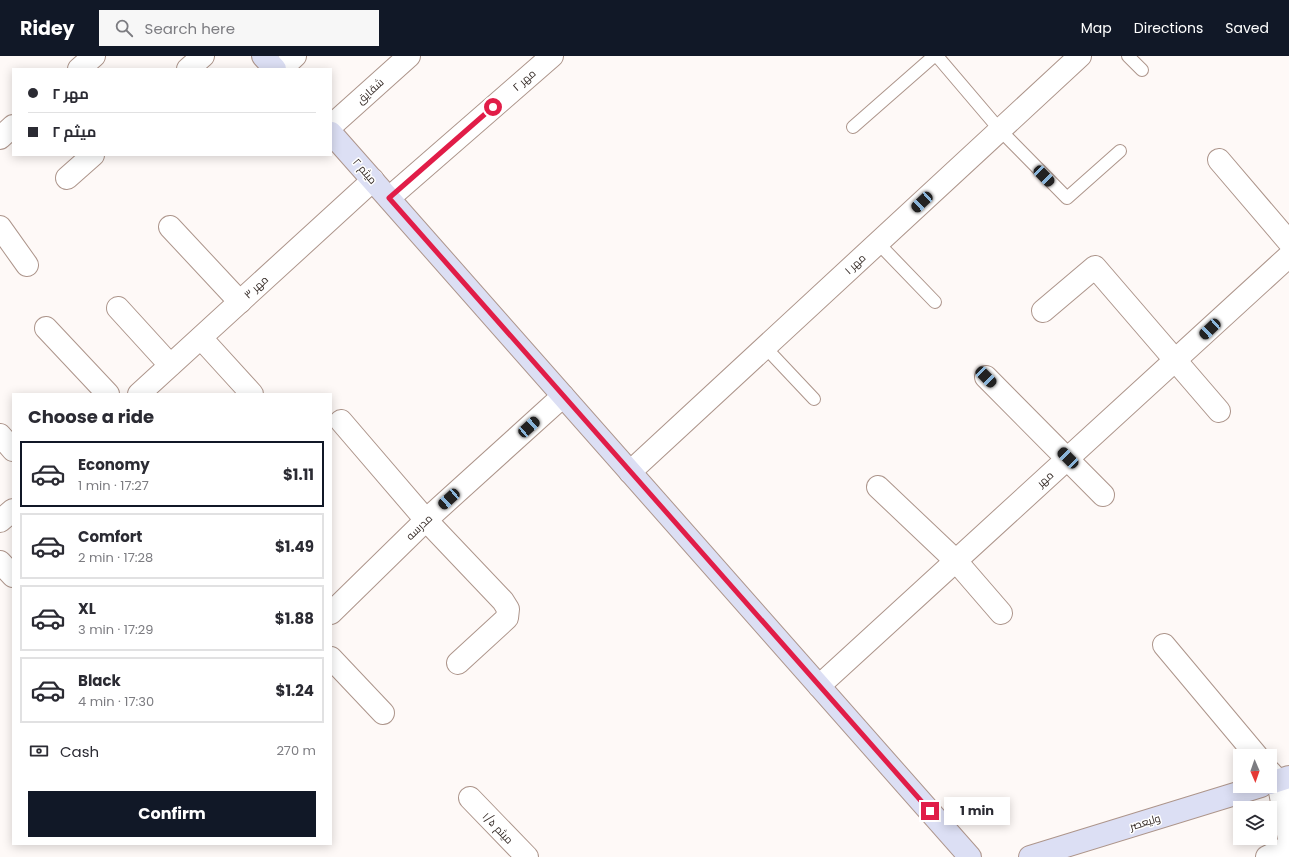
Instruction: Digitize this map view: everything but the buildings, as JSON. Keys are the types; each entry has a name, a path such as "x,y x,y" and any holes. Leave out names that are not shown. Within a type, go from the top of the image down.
{"street":[{"path":"80,68 94,56"},
{"path":"189,68 203,56"},
{"path":"263,56 274,68"},
{"path":"282,68 295,56"},
{"name":"شقایق","path":"332,125 409,56"},
{"name":"مهر ۲","path":"389,198 552,56"},
{"name":"مهر ۱","path":"630,472 1080,56"},
{"path":"0,138 12,127"},
{"name":"میثم ۲","path":"332,134 970,857"},
{"path":"68,178 92,156"},
{"path":"1218,160 1289,242"},
{"name":"مهر ۳","path":"140,393 373,180"},
{"path":"0,227 27,265"},
{"path":"170,227 240,302"},
{"name":"مهر","path":"819,686 1289,256"},
{"path":"1043,312 1095,267 1219,411"},
{"path":"118,308 170,365"},
{"path":"46,328 107,393"},
{"path":"201,338 251,393"},
{"path":"986,377 1103,495"},
{"name":"مدرسه","path":"332,612 426,520 563,396"},
{"path":"341,421 426,520 503,601 508,610 507,618 458,663"},
{"path":"0,435 12,449"},
{"path":"878,488 956,561 1001,613"},
{"path":"0,522 12,511"},
{"path":"0,562 12,575"},
{"path":"1164,645 1251,749"},
{"path":"332,659 383,712"},
{"name":"ولیعصر","path":"1030,857 1233,793"},
{"path":"1277,793 1289,839"},
{"name":"میثم ۱/۵","path":"470,798 526,857"},
{"path":"1267,857 1289,846"}],"lane":[{"path":"853,127 934,56"},
{"path":"937,56 1000,130 1067,198 1120,151"},
{"path":"1128,56 1142,70"},
{"path":"878,243 935,302"},
{"path":"765,347 814,399"}],"route":[{"path":"493,107 389,198 930,811"}]}
